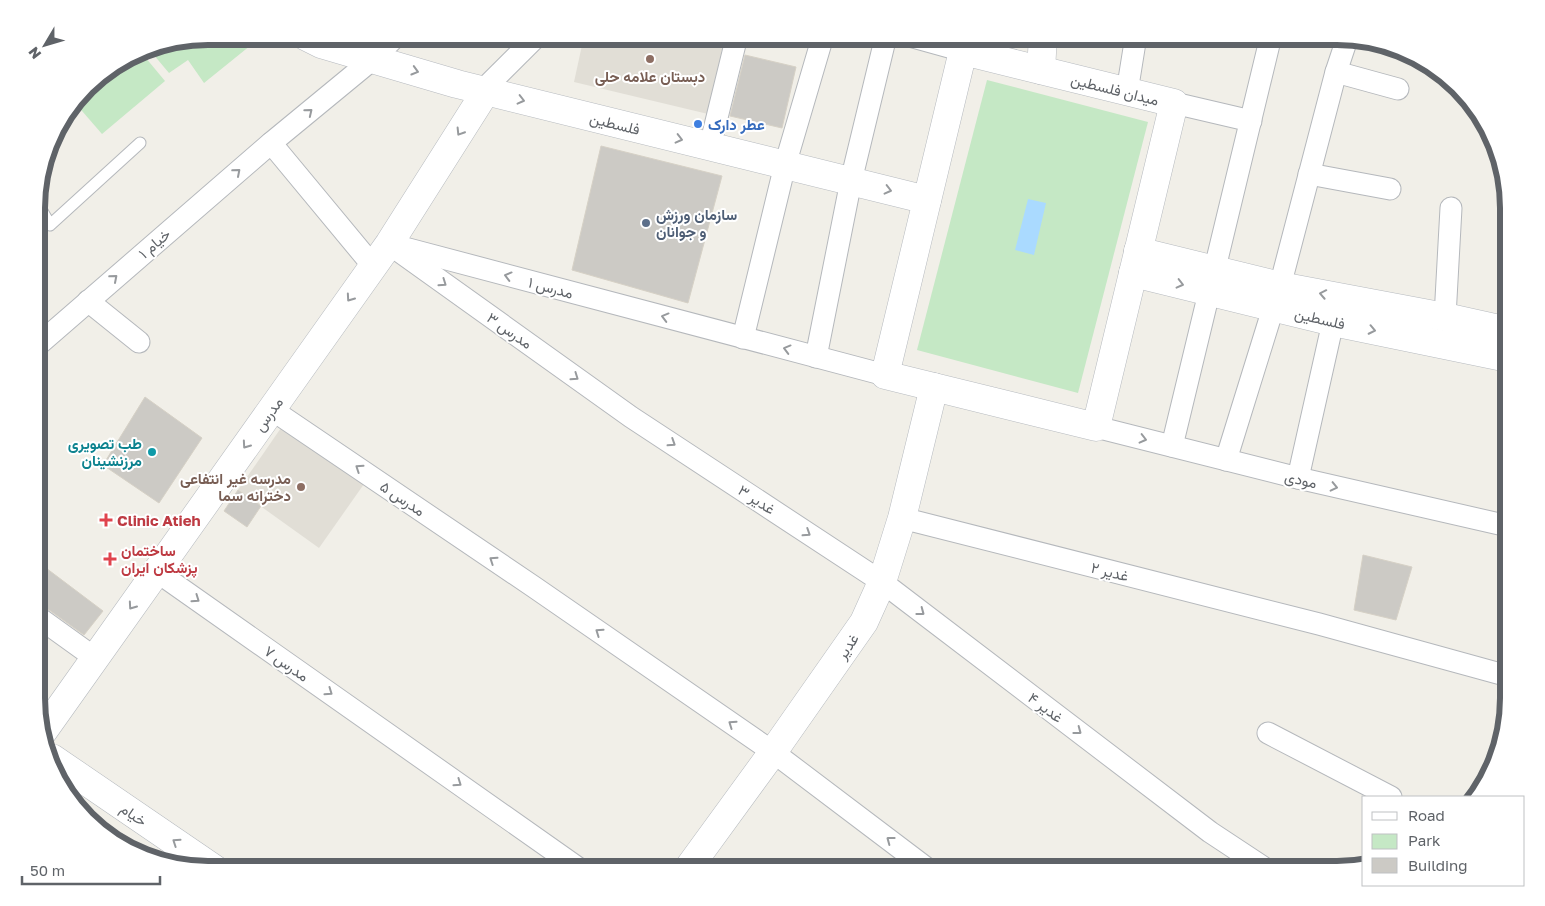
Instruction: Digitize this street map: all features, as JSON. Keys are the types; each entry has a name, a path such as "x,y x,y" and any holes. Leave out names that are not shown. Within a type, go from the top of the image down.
{"street":[{"name":"فلسطین","path":"324,45 485,90 927,200"},
{"name":"خیام ۱","path":"45,339 271,142 373,59 387,45"},
{"path":"485,90 528,45"},
{"path":"710,146 735,45"},
{"path":"743,338 784,165 820,45"},
{"path":"816,357 851,181 884,45"},
{"path":"941,45 963,51 885,375 1096,427"},
{"path":"1041,70 1042,45"},
{"path":"1127,92 1135,45"},
{"path":"1172,446 1269,45"},
{"path":"1226,460 1277,296 1336,72 1345,45"},
{"name":"میدان فلسطین","path":"963,51 1174,103 1096,427"},
{"path":"1336,72 1398,89"},
{"name":"مدرس","path":"47,725 389,244 485,90"},
{"path":"1174,103 1251,121"},
{"path":"271,142 373,266"},
{"path":"1309,174 1390,189"},
{"path":"1444,317 1451,208"},
{"name":"مدرس ۱","path":"389,244 885,375"},
{"name":"مدرس ۳","path":"389,244 631,417"},
{"name":"فلسطین","path":"1135,262 1277,296 1444,317 1500,329"},
{"name":"فلسطین","path":"1277,296 1333,322 1500,356"},
{"path":"88,301 139,342"},
{"path":"1298,478 1333,322"},
{"name":"غدیر","path":"693,861 864,622 882,582 902,518 934,387"},
{"name":"مدرس ۵","path":"271,409 534,587 772,752 917,861"},
{"name":"غدیر ۳","path":"631,417 882,582"},
{"name":"مودی","path":"1096,427 1298,478 1500,524"},
{"name":"غدیر ۲","path":"902,518 1319,624 1500,674"},
{"name":"مدرس ۷","path":"156,571 569,861"},
{"name":"غدیر ۴","path":"882,582 1210,832 1254,861"},
{"path":"45,622 95,658"},
{"path":"1268,733 1390,796"},
{"name":"خیام","path":"58,762 202,861"}],"lane":[{"path":"45,216 50,225 140,143"}],"shaded area":[{"name":"دبستان علامه حلی","path":"582,45 723,45 708,114 574,82"},
{"name":"مدرسه غیر انتفاعی دخترانه سما","path":"283,425 364,484 319,548 238,490"}],"green space":[{"path":"198,45 251,45 204,83 188,60 169,73 154,55 176,48"},
{"path":"146,58 165,81 102,134 80,108 101,85 127,67"},
{"path":"987,80 1148,122 1078,393 917,350"}],"water":[{"path":"1028,199 1046,203 1034,255 1015,250"}],"building":[{"path":"745,55 796,67 782,128 730,116"},
{"name":"سازمان ورزش و جوانان","path":"601,146 722,176 688,303 572,270"},
{"name":"طب تصویری مرزنشینان","path":"145,397 202,438 159,503 103,465"},
{"path":"238,490 261,506 247,527 224,511"},
{"path":"1363,555 1412,567 1396,620 1354,610"},
{"path":"45,567 103,611 84,635 45,607"}],"place":[{"name":"دبستان علامه حلی","path":"650,59"},
{"name":"عطر دارک","path":"698,124"},
{"name":"سازمان ورزش و جوانان","path":"646,223"},
{"name":"طب تصویری مرزنشینان","path":"152,452"},
{"name":"مدرسه غیر انتفاعی دخترانه سما","path":"301,487"},
{"name":"Clinic Atieh","path":"106,520"},
{"name":"ساختمان پزشکان ایران","path":"110,559"}]}
